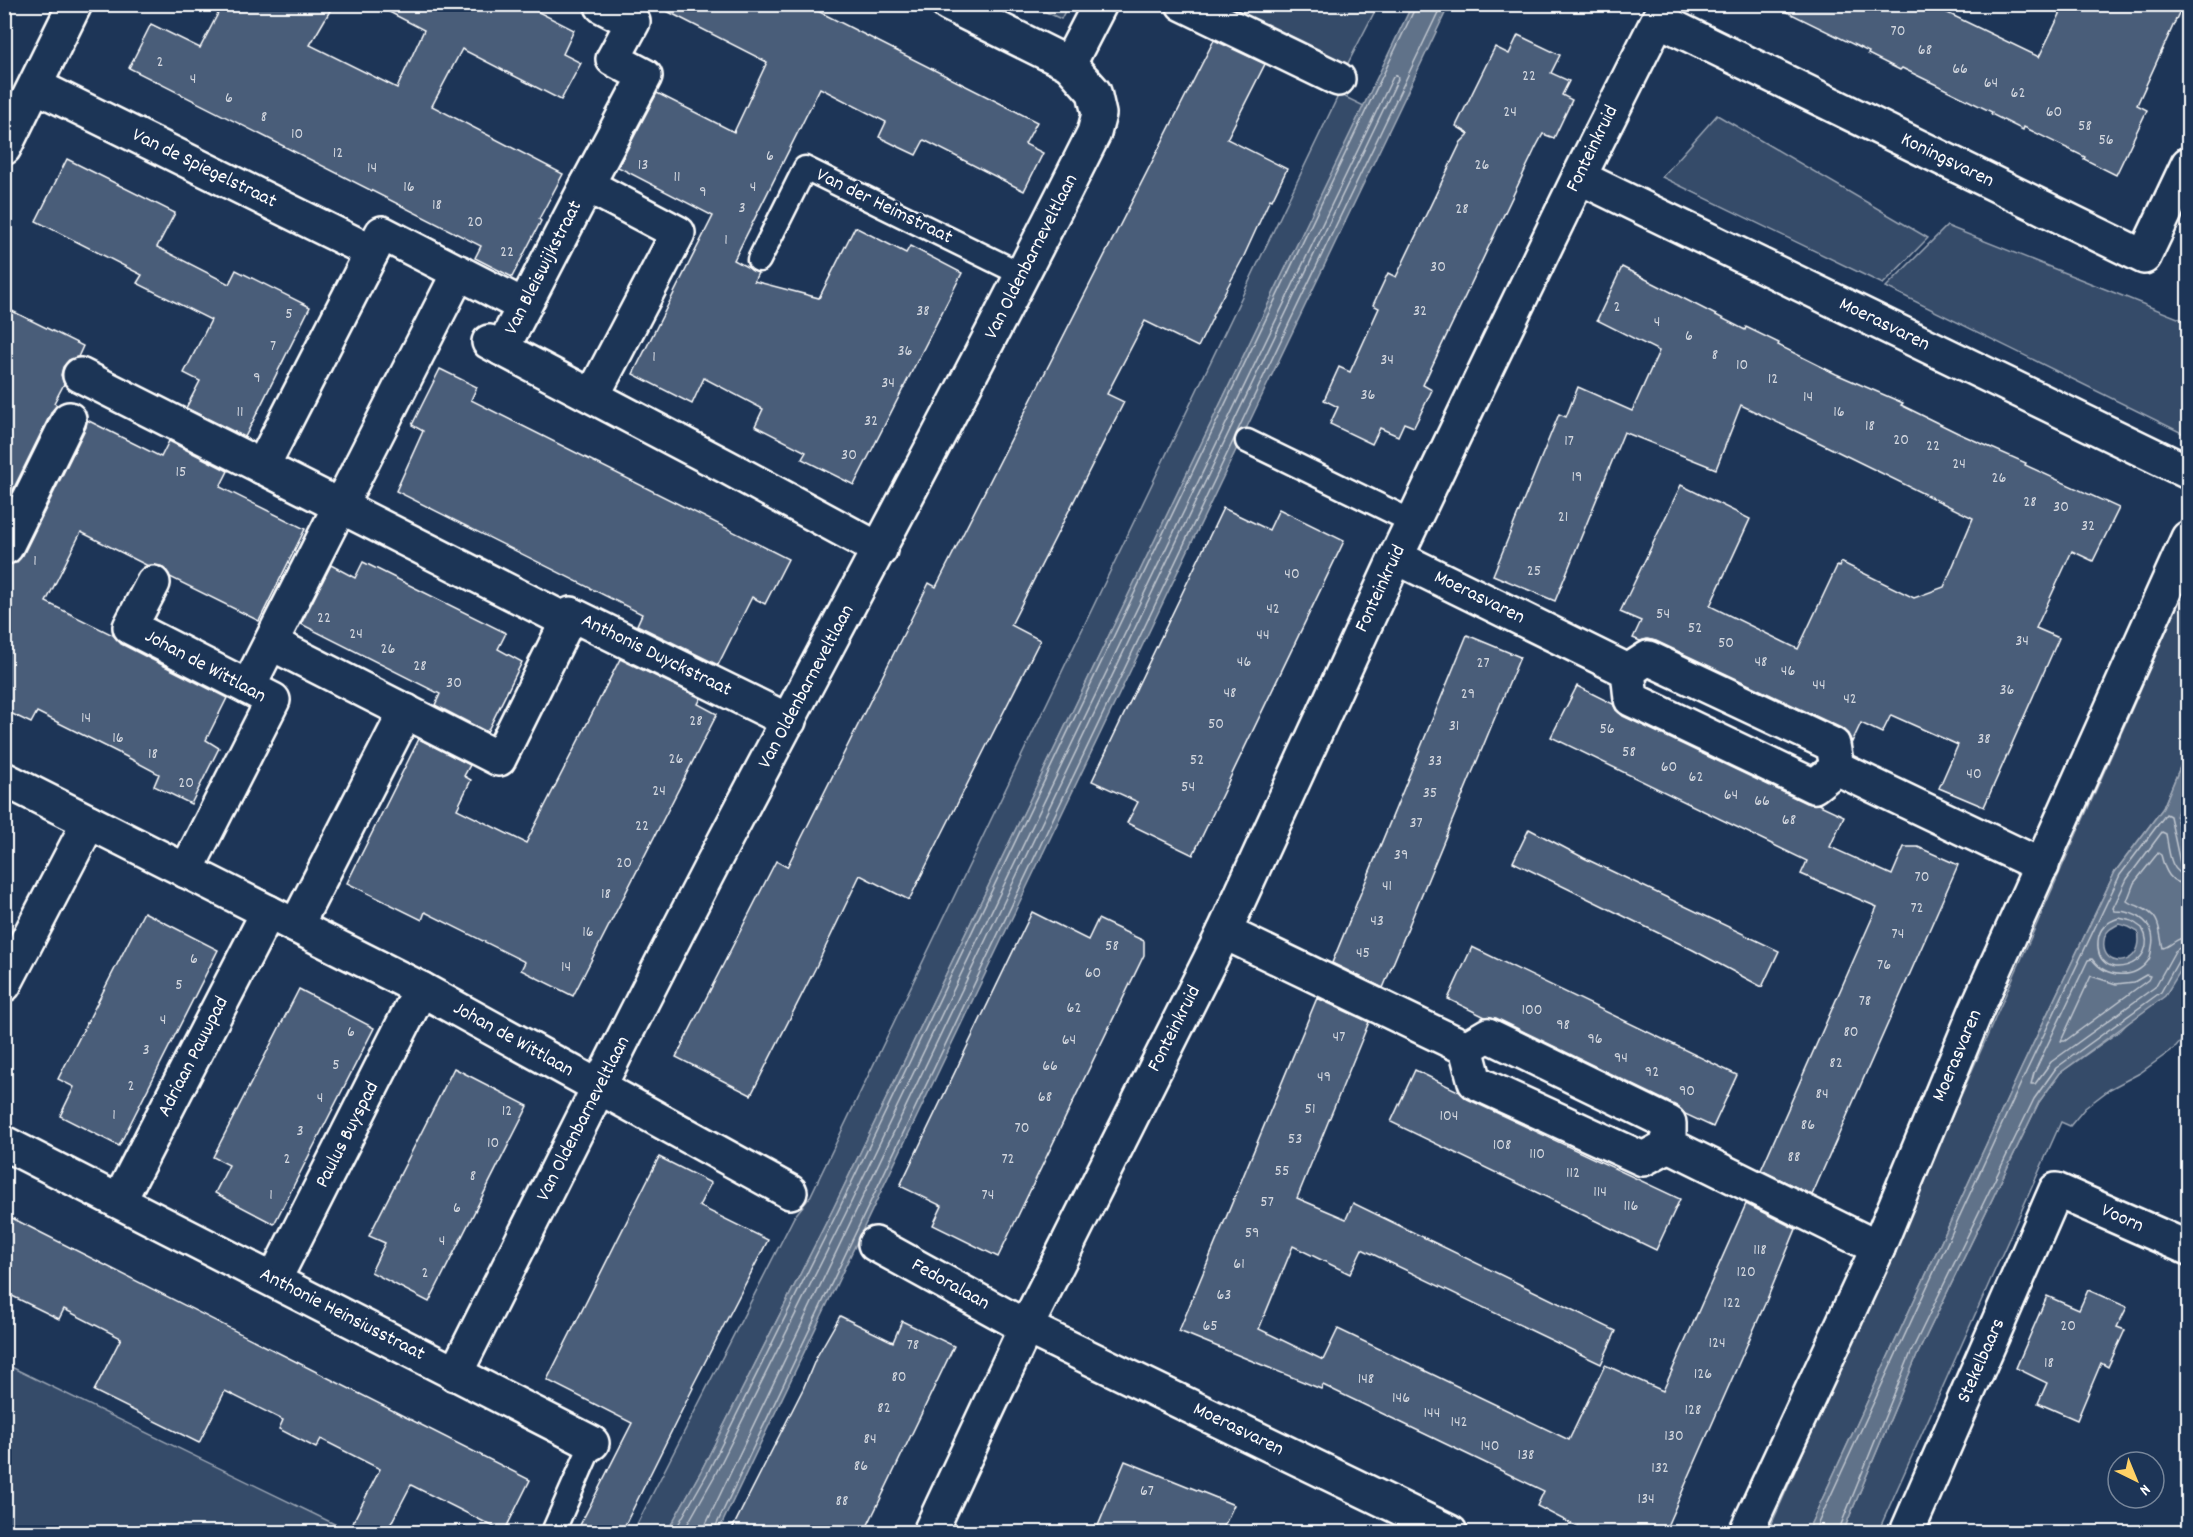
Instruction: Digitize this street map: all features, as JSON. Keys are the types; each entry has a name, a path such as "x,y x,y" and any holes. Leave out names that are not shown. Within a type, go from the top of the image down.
{"street":[{"path":"4,148 75,4"},
{"path":"587,185 645,76 614,59 633,22 602,6 603,4"},
{"path":"948,4 1069,64 1100,4"},
{"path":"1183,4 1338,79"},
{"name":"Koningsvaren","path":"1663,12 2144,257 2188,164"},
{"name":"Fonteinkruid","path":"930,1533 1026,1327 1224,932 1396,557 1579,177 1663,12"},
{"name":"Van Oldenbarneveltlaan","path":"455,1374 731,828 880,550 1094,133 1099,114 1094,93 1069,64"},
{"name":"Van de Spiegelstraat","path":"36,86 358,245"},
{"name":"Moerasvaren","path":"1579,177 2188,472"},
{"name":"Van Bleiswijkstraat","path":"593,396 678,233 587,185 524,306 496,345 880,550"},
{"path":"262,467 358,245 382,233 524,306"},
{"path":"248,687 459,272"},
{"path":"80,375 567,621"},
{"path":"4,546 6,547 69,419"},
{"name":"Moerasvaren","path":"1746,1533 1878,1248 1975,1013 2188,538"},
{"name":"Moerasvaren","path":"1396,557 1628,671"},
{"name":"Johan de Wittlaan","path":"153,583 130,627 273,700 186,871"},
{"name":"Anthonis Duyckstraat","path":"406,711 499,759 571,614 789,721"},
{"path":"271,643 406,711 282,919"},
{"path":"1648,658 1833,745 1837,768 1814,786 1631,699 1628,671 1648,658"},
{"path":"1837,768 2042,866"},
{"name":"Johan de Wittlaan","path":"4,778 422,989 790,1192"},
{"path":"4,985 89,822"},
{"name":"Adriaan Pauwpad","path":"119,1201 282,919"},
{"path":"1224,932 1466,1048 1475,1082 1643,1159 1669,1145"},
{"name":"Paulus Buyspad","path":"274,1280 422,989"},
{"path":"1466,1048 1488,1035 1669,1123 1669,1145"},
{"name":"Anthonie Heinsiusstraat","path":"4,1143 592,1443"},
{"path":"1669,1145 1878,1248"},
{"name":"Voorn","path":"2056,1190 2188,1248"},
{"name":"Stekelbaars","path":"1907,1533 2056,1190"},
{"name":"Fedoralaan","path":"874,1244 1026,1327"},
{"name":"Moerasvaren","path":"1026,1327 1450,1533"}],"lane":[{"name":"Van der Heimstraat","path":"759,260 805,168 1023,275"},
{"name":"Fonteinkruid","path":"1247,441 1413,522"},
{"name":"Anthonie Heinsiusstraat","path":"553,1533 592,1443"}],"shaded area":[{"path":"1031,5 1068,5 1061,19"},
{"path":"1221,5 1378,5 1347,65"},
{"path":"1339,94 1364,106 833,1209 701,1471 667,1532 633,1532 794,1217 810,1197"},
{"path":"1717,115 1928,238 1883,284 1662,177"},
{"path":"1947,226 2188,322 2188,436 1886,287"},
{"path":"2188,582 2188,748 2163,808 2115,872 2022,1067 1807,1532 1768,1532"},
{"path":"2188,783 2188,875 2176,815"},
{"path":"2188,952 2188,1033 2176,1047 2140,1073 2110,1089 2085,1108 2070,1126 2061,1122 1878,1532 1843,1532 1918,1353 2039,1102 2060,1073 2121,1030 2184,965"},
{"path":"5,1364 351,1532 5,1532"}],"water":[{"path":"1412,5 1449,5 718,1532 667,1532 701,1471 833,1209"},
{"path":"2188,748 2188,783 2176,816 2188,875 2188,952 2184,965 2165,996 2060,1073 2039,1102 1918,1353 1843,1532 1807,1532 2022,1067 2115,872 2163,808","holes":["2119,924 2138,932 2139,944 2136,952 2130,958 2115,961 2105,951 2104,941 2107,932"]}],"building":[{"path":"223,4 334,4 310,45 397,88 424,30 374,4 523,4 574,30 563,54 581,63 561,100 462,49 432,106 563,174 512,277 475,258 481,246 129,68 151,24 200,48"},
{"path":"653,4 804,4 1037,122 1025,144 1043,153 1024,191 924,140 916,155 879,137 886,122 820,88 734,260 758,273 754,281 819,298 855,227 906,253 910,246 962,273 854,485 802,459 806,452 755,426 763,409 704,378 692,404 633,374 713,216 618,167 657,93 734,132 767,62"},
{"path":"1771,4 1929,4 2039,57 2065,4 2183,4 2137,105 2147,110 2116,175 2084,159 2085,157 2024,127 2023,130 1991,114 1992,112 1902,68 1900,70 1868,54 1869,52"},
{"path":"1518,35 1560,55 1551,73 1569,81 1562,95 1572,100 1554,138 1543,134 1536,147 1423,385 1432,390 1414,427 1404,423 1398,436 1380,428 1372,444 1330,424 1338,407 1324,400 1339,367 1350,372 1379,308 1373,305 1388,273 1396,277 1461,142 1469,134 1456,126 1495,47 1509,54"},
{"path":"1214,40 1265,64 1227,139 1287,169 1198,347 1145,321 1107,394 1124,402 1011,625 1040,640 909,900 860,875 751,1095 676,1057 776,861 787,867 929,583 936,587"},
{"path":"67,159 175,213 157,247 229,284 236,270 310,307 245,437 186,408 200,381 184,373 211,320 137,283 142,275 36,221"},
{"path":"1622,267 1745,330 1746,327 1836,374 1903,403 1901,405 1960,434 2119,508 2093,561 2072,551 2036,628 2059,638 1984,807 1939,788 1958,745 1891,715 1882,733 1861,723 1852,742 1841,728 1656,641 1647,639 1640,641 1633,638 1641,621 1620,612 1681,485 1750,519 1710,606 1798,649 1837,566 1839,567 1841,562 1914,598 1944,587 1973,518 1741,405 1716,469 1624,432 1555,601 1493,575 1559,414 1566,417 1578,387 1632,411 1659,351 1597,320"},
{"path":"4,307 83,346 78,357 69,360 63,367 61,375 64,384 54,403 57,405 4,508"},
{"path":"440,369 477,387 471,400 788,559 765,604 752,597 718,665 637,625 642,614 396,491 423,431 412,425"},
{"path":"87,420 161,457 169,441 228,471 220,487 305,529 259,621 170,577 161,566 148,566 81,532 46,602 113,635 121,644 227,698 206,740 219,748 191,804 154,786 159,774 125,756 37,712 31,723 4,710 4,565 16,563 23,555 86,427"},
{"path":"1223,508 1269,530 1279,509 1344,541 1193,855 1127,823 1138,802 1092,781"},
{"path":"363,562 506,633 498,649 522,662 487,732 435,705 440,694 301,624 331,565 355,578"},
{"path":"1467,635 1520,657 1383,988 1332,963"},
{"path":"620,659 701,698 698,704 717,714 573,996 521,970 525,962 425,912 422,920 347,883 419,739 470,765 464,776 471,780 457,809 526,843"},
{"path":"1577,686 1613,704 1623,716 1806,803 1818,804 1844,816 1830,847 1892,875 1904,847 1918,847 1958,865 1812,1195 1761,1170 1877,907 1801,874 1807,861 1551,737"},
{"path":"1529,829 1584,858 1779,951 1762,987 1693,950 1513,862"},
{"path":"144,912 218,950 119,1146 60,1116 74,1087 58,1079"},
{"path":"1032,912 1088,940 1098,919 1144,941 1144,955 998,1257 933,1225 942,1206 900,1186"},
{"path":"1472,947 1737,1075 1713,1127 1685,1114 1677,1106 1496,1018 1485,1017 1448,999"},
{"path":"299,989 374,1028 274,1224 215,1193 229,1165 213,1157"},
{"path":"1317,998 1369,1022 1297,1198 1346,1219 1353,1203 1616,1331 1601,1364 1362,1249 1350,1274 1293,1246 1259,1329 1323,1360 1338,1329 1569,1440 1605,1365 1663,1391 1746,1204 1796,1229 1664,1533 1589,1533 1537,1506 1544,1491 1323,1385 1321,1389 1179,1331"},
{"path":"454,1068 528,1106 429,1302 371,1272 385,1243 369,1236"},
{"path":"1415,1070 1460,1092 1467,1099 1680,1199 1656,1250 1391,1122"},
{"path":"659,1157 711,1183 699,1206 768,1240 692,1387 621,1533 576,1533 632,1423 547,1380"},
{"path":"4,1214 530,1480 504,1532 411,1485 386,1533 375,1533 353,1522 380,1469 321,1439 316,1448 279,1429 283,1420 225,1391 199,1443 94,1391 121,1338 64,1309 59,1319 4,1292"},
{"path":"2088,1290 2127,1307 2117,1327 2125,1330 2108,1367 2101,1363 2077,1420 2038,1403 2047,1383 2016,1368 2047,1296 2079,1310"},
{"path":"840,1316 893,1342 902,1321 954,1346 864,1533 730,1533 803,1389 816,1358"},
{"path":"1125,1461 1234,1505 1221,1533 1095,1533"}]}
